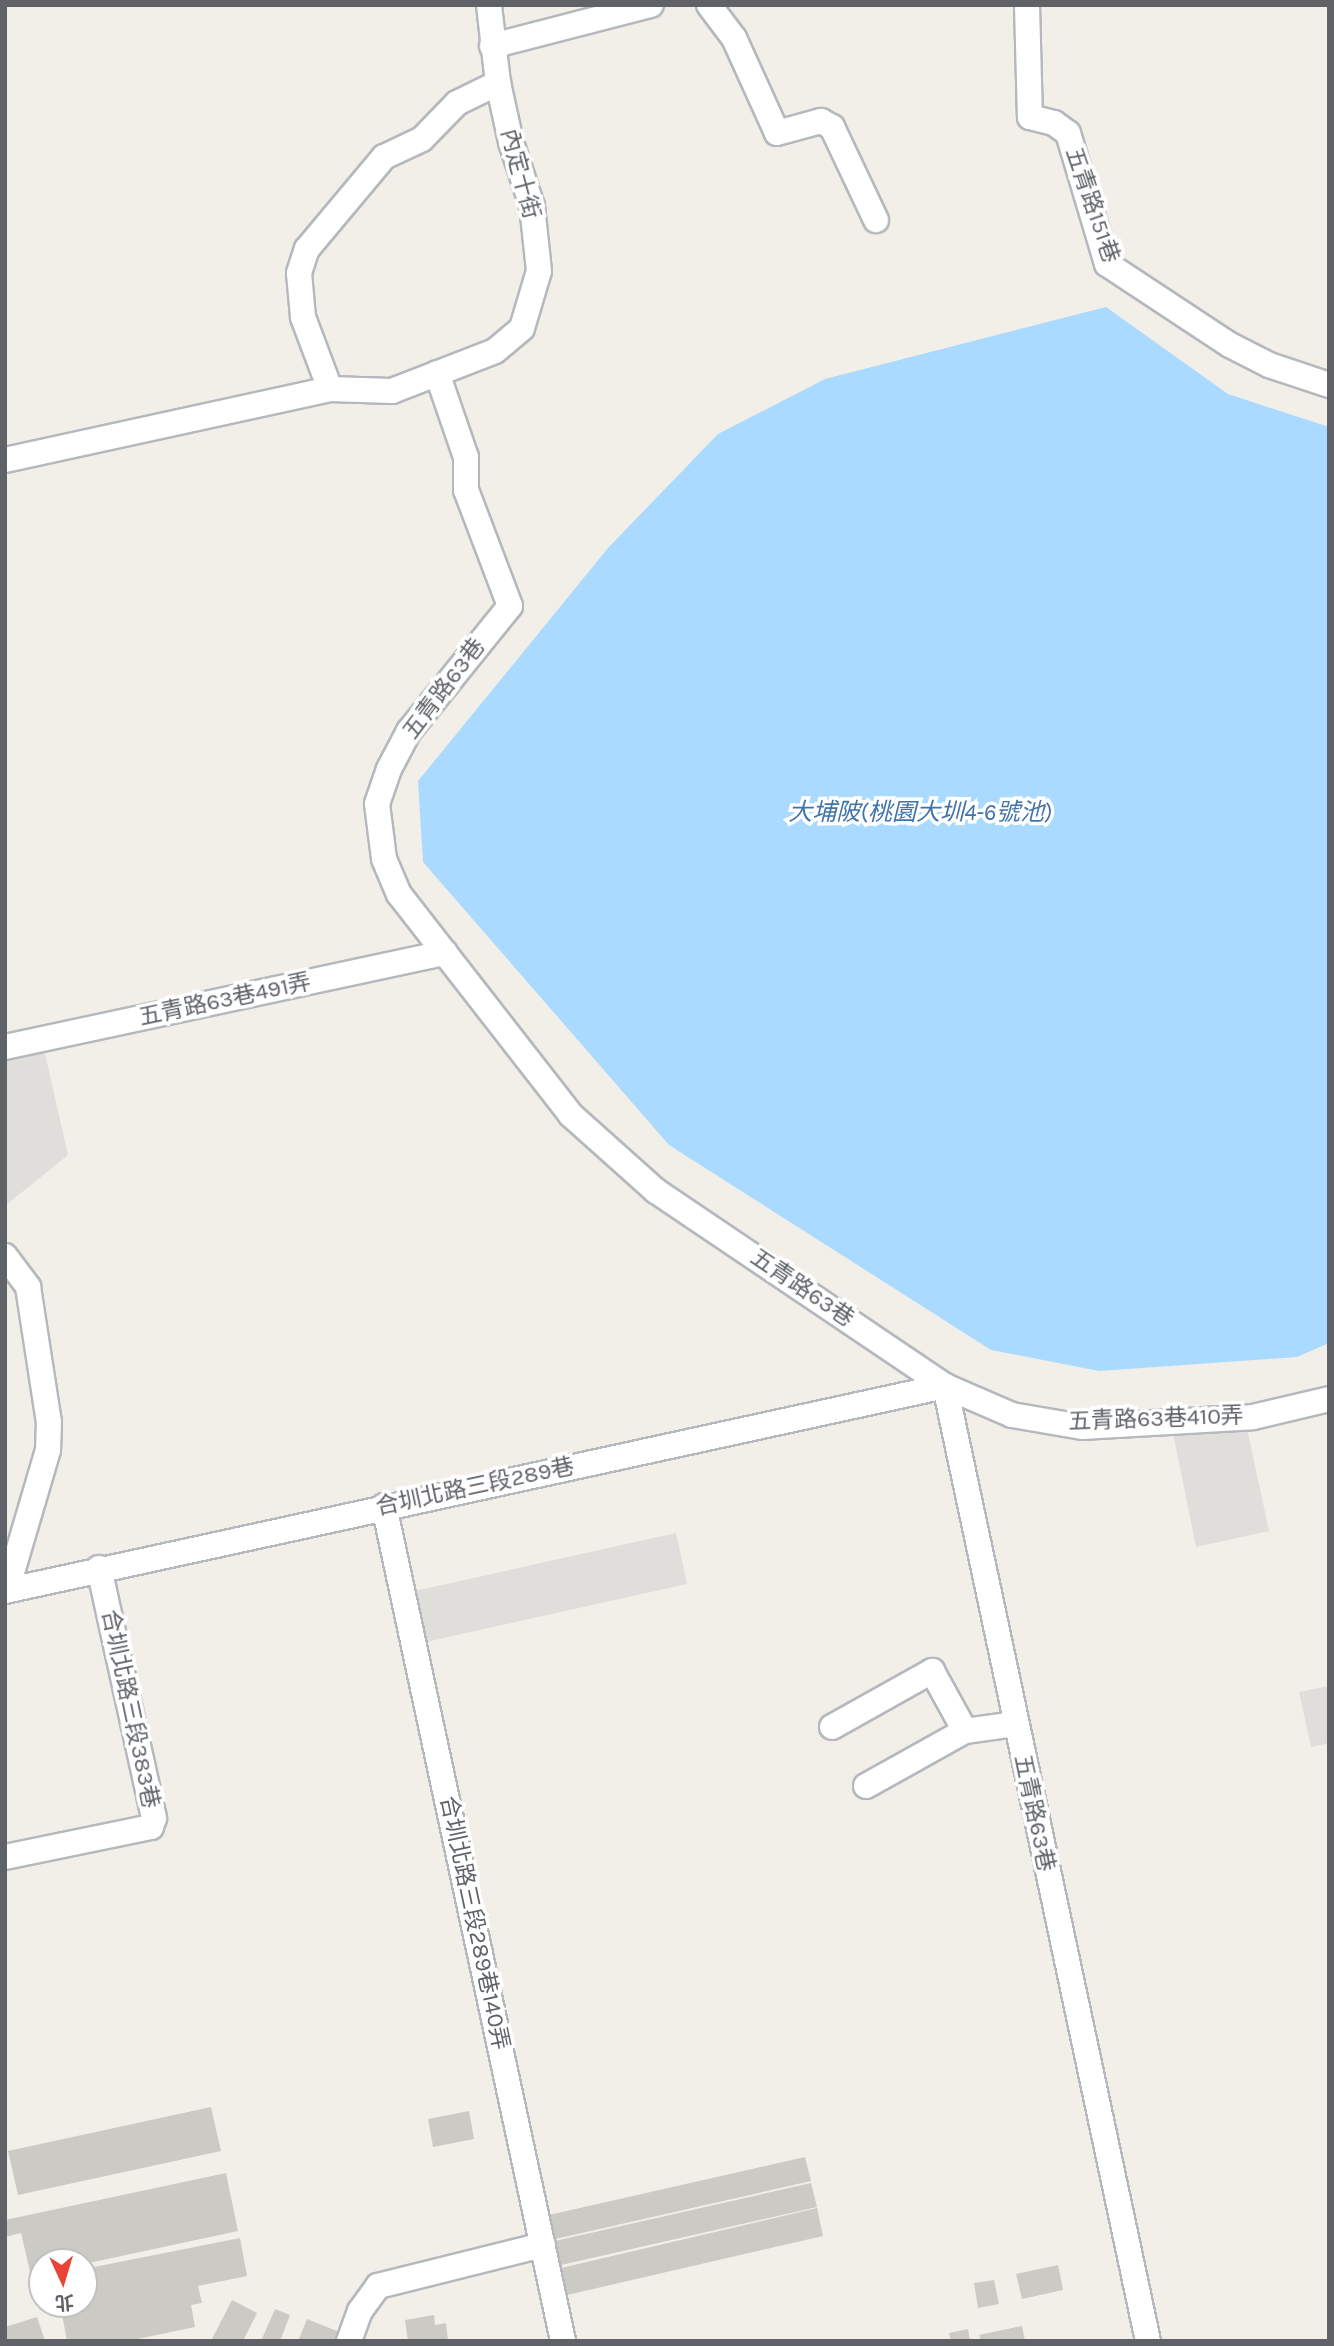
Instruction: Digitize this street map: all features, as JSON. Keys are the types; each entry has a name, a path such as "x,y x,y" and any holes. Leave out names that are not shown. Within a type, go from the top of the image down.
{"street":[{"name":"內定十街","path":"5,460 330,389 392,391 495,351 522,328 532,305 539,271 532,206 511,142 498,83 489,5"},
{"path":"492,46 651,5"},
{"path":"709,5 734,38 777,133 821,121 832,127 876,220"},
{"name":"五青路151巷","path":"1027,5 1030,117 1054,122 1068,133 1107,264 1230,345 1269,365 1329,385"},
{"path":"330,389 303,317 299,273 307,249 384,157 422,139 457,103 498,83"},
{"name":"五青路63巷","path":"437,373 466,457 466,490 510,606 409,731 377,804 384,859 399,894 571,1115 656,1191 945,1386 1148,2341"},
{"name":"五青路63巷491弄","path":"5,1047 445,953"},
{"path":"5,1256 27,1287 49,1422 48,1450 6,1590"},
{"name":"五青路63巷410弄","path":"945,1386 1012,1415 1082,1427 1253,1416 1329,1399"},
{"name":"合圳北路三段289巷","path":"6,1590 945,1386"},
{"name":"合圳北路三段289巷140弄","path":"384,1506 563,2341"},
{"name":"合圳北路三段383巷","path":"5,1857 151,1827 154,1818 99,1568"},
{"path":"832,1727 932,1671 965,1731"},
{"path":"866,1786 965,1731 1015,1724"},
{"path":"349,2341 360,2311 378,2286 543,2245"}],"shaded area":[{"path":"43,1045 68,1155 5,1206 5,1053"},
{"path":"1245,1419 1269,1531 1196,1547 1171,1423"},
{"path":"676,1533 687,1584 417,1644 406,1593"},
{"path":"1329,1686 1329,1743 1311,1747 1299,1692"}],"water":[{"name":"大埔陂(桃園大圳4-6號池)","path":"1106,307 1228,394 1329,427 1329,1343 1297,1357 1099,1371 991,1350 669,1145 423,862 418,781 608,548 718,434 825,379"}],"building":[{"path":"211,2107 221,2151 18,2195 8,2151"},
{"path":"469,2111 474,2139 433,2147 428,2119"},
{"path":"805,2157 811,2181 555,2239 549,2215"},
{"path":"226,2173 238,2231 98,2261 98,2248 28,2248 28,2263 21,2233 5,2237 5,2220"},
{"path":"811,2183 817,2207 561,2265 555,2241"},
{"path":"817,2208 823,2236 567,2295 561,2268"},
{"path":"240,2238 247,2276 198,2286 202,2303 191,2305 195,2327 128,2341 67,2341 63,2318 98,2318 98,2266"},
{"path":"1058,2265 1063,2290 1022,2299 1016,2274"},
{"path":"994,2280 999,2304 978,2308 974,2283"},
{"path":"232,2300 257,2313 243,2341 215,2341 212,2339"},
{"path":"275,2309 290,2315 280,2341 261,2341"},
{"path":"434,2315 435,2325 446,2323 448,2340 408,2341 405,2320"},
{"path":"37,2318 45,2341 5,2341 5,2327"},
{"path":"307,2319 342,2333 338,2341 298,2341"},
{"path":"1022,2326 1025,2341 981,2341 979,2335"},
{"path":"968,2329 970,2341 951,2341 949,2333"}]}
